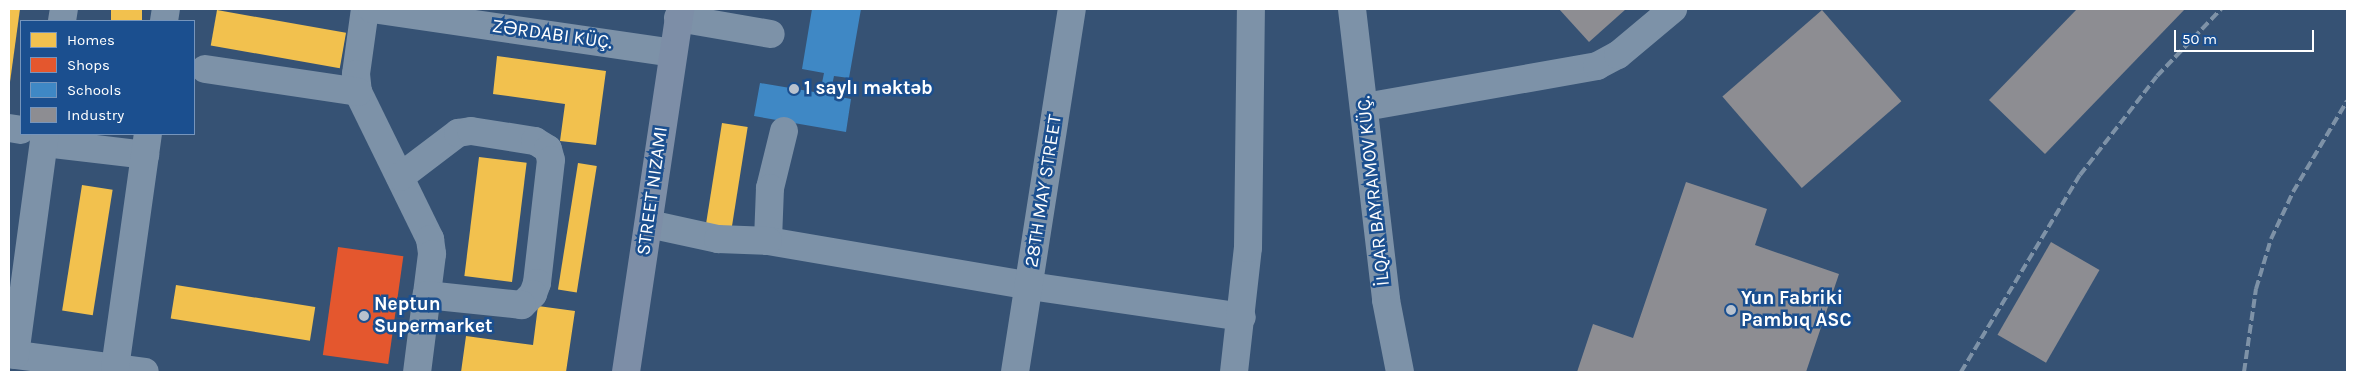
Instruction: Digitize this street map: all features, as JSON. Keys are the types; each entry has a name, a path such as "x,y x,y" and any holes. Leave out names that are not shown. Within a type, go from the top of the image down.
{"main road":[{"name":"STREET NIZAMI","path":"626,372 679,13"}],"street":[{"path":"365,9 356,74 358,92 430,239 432,254 417,372"},
{"name":"ZƏRDABI KÜÇ.","path":"372,9 673,53"},
{"name":"28TH MAY STREET","path":"1015,372 1072,9"},
{"path":"1234,372 1242,317 1248,248 1251,9"},
{"name":"İLQAR BAYRAMOV KÜÇ.","path":"1352,9 1365,107 1386,300 1400,372"},
{"path":"1365,107 1597,66 1618,55 1673,9"},
{"path":"679,13 771,34"},
{"path":"205,69 358,92"},
{"path":"400,177 458,133 471,131 535,141 548,149 551,160 537,283 533,294 522,305 427,295"},
{"path":"768,241 770,188 784,131"},
{"path":"115,368 147,144 45,138 12,355 145,372"},
{"path":"648,224 718,238 768,241 1030,286 1242,317"}],"building: Homes":[{"path":"9,9 20,9 10,82 9,82"},
{"path":"111,9 142,9 142,20 111,20"},
{"path":"217,10 346,33 340,68 211,45"},
{"path":"497,56 606,71 596,145 560,141 565,104 493,94"},
{"path":"722,123 748,127 731,230 706,226"},
{"path":"479,157 527,163 512,282 464,276"},
{"path":"578,163 597,166 577,292 558,289"},
{"path":"82,185 113,190 93,315 62,310"},
{"path":"176,285 315,307 310,341 171,319"},
{"path":"538,306 575,311 566,372 461,372 466,336 533,345"}],"building: Shops":[{"path":"338,247 403,256 388,364 323,355"}],"building: Schools":[{"path":"812,9 861,9 849,78 834,76 830,95 851,99 846,132 754,116 760,83 820,93 824,73 802,69"}],"building: Industry":[{"path":"1559,9 1626,9 1589,42"},
{"path":"2077,9 2185,9 2045,154 1989,100"},
{"path":"1822,10 1901,101 1802,188 1722,97"},
{"path":"1686,182 1767,209 1755,245 1839,274 1806,372 1577,372 1593,324 1633,338"},
{"path":"2051,242 2099,270 2046,363 1998,335"}],"railway":[{"path":"1961,372 2080,175 2157,76 2221,9"},
{"path":"2244,372 2256,289 2271,239 2293,192 2347,101"}],"place":[{"name":"1 saylı məktəb","path":"794,89"},
{"name":"Yun Fabriki Pambıq ASC","path":"1731,310"},
{"name":"Neptun Supermarket","path":"364,316"}]}
